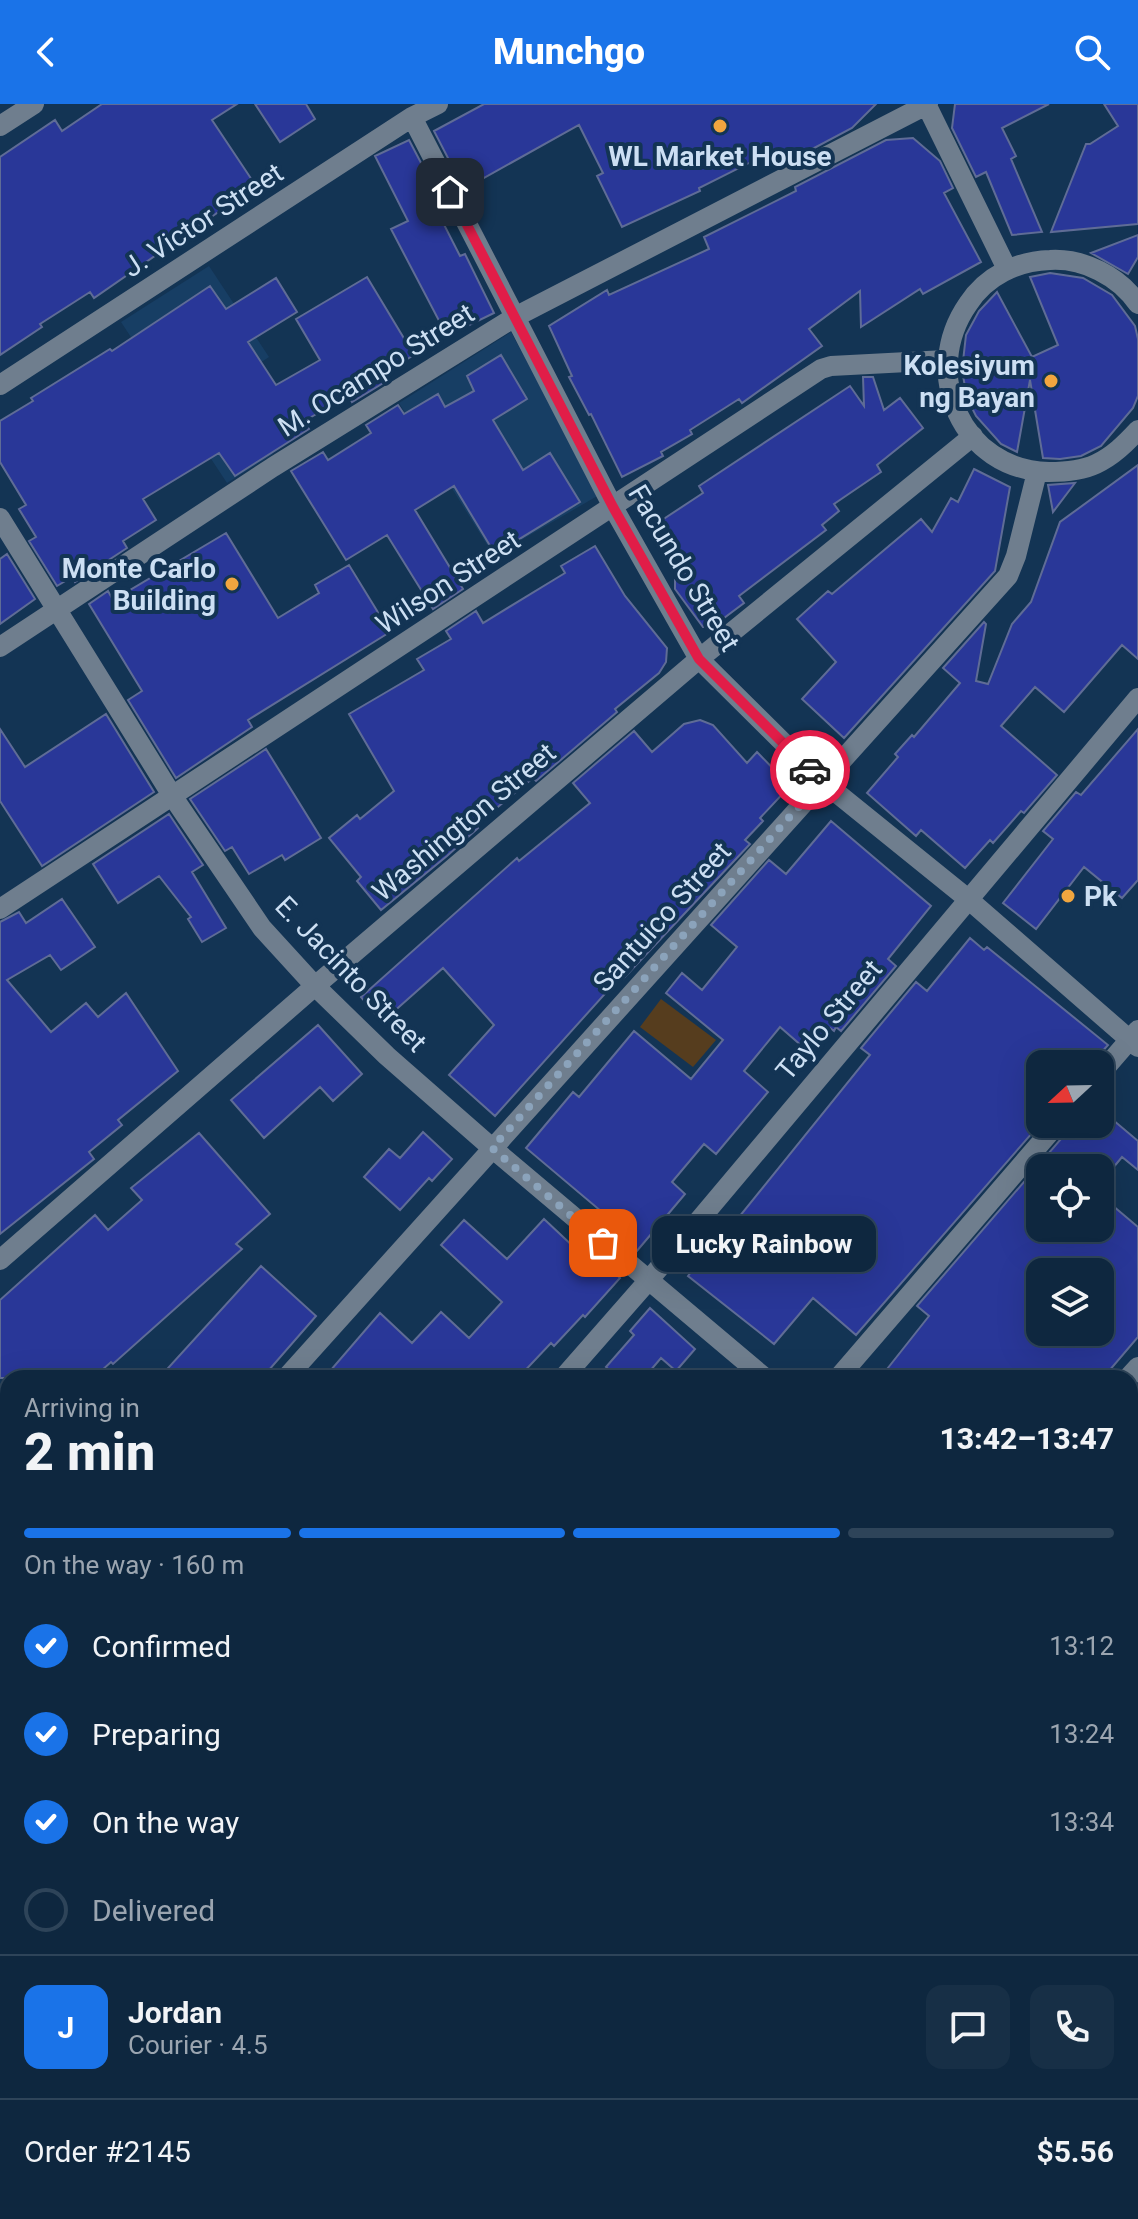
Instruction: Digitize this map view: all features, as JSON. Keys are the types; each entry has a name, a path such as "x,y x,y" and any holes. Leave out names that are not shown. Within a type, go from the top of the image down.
{"street":[{"path":"0,126 34,104"},
{"name":"J. Victor Street","path":"0,385 412,117 438,104"},
{"path":"927,104 1007,269"},
{"name":"M. Ocampo Street","path":"0,647 273,467 515,317 927,104"},
{"name":"Facundo Street","path":"412,117 613,507 699,659 822,781 1135,1039"},
{"path":"1136,296 1112,277 1087,265 1060,259 1033,260 1007,269 976,291 955,322 946,360 948,387 957,413 973,436 991,453 1013,465 1037,472 1066,472 1094,465 1119,450 1138,430"},
{"name":"Wilson Street","path":"0,909 821,369 946,360"},
{"name":"Washington Street","path":"0,1260 699,659 973,436"},
{"name":"Santuico Street","path":"293,1370 1008,576 1037,472"},
{"name":"E. Jacinto Street","path":"0,518 173,797 262,928 315,986 387,1056 755,1370"},
{"name":"Taylo Street","path":"570,1370 1138,698"},
{"path":"1114,1060 1135,1039"},
{"path":"845,1370 1045,1138"}],"shaded area":[{"path":"209,266 269,357 228,384 273,454 227,483 121,322"},
{"path":"511,332 599,495 494,556 399,403"},
{"path":"661,999 716,1040 693,1067 640,1027"}],"building":[{"path":"102,104 237,104 212,120 256,186 94,298 90,292 40,324 42,327 0,355 0,157 55,120 62,131"},
{"path":"255,104 306,104 315,119 280,142"},
{"path":"484,104 876,104 852,128 784,164 777,149 699,188 700,191 622,227 597,176 603,173 579,125 464,189 434,131"},
{"path":"955,104 1049,104 1002,128 1016,156 1011,159 1042,232 1012,235 986,172 976,177 952,128"},
{"path":"1104,104 1138,104 1138,224 1051,232 1086,144 1118,126"},
{"path":"913,138 940,161 953,188 944,193 981,262 923,294 920,289 861,327 860,291 809,329 822,346 742,403 739,399 690,430 692,434 661,452 663,456 622,477 569,377 572,376 549,326 607,290 609,295 709,249 704,237 796,191 795,187 886,140"},
{"path":"409,140 441,201 434,205 460,256 465,254 494,313 447,336 391,229 408,221 375,156"},
{"path":"1138,235 1138,257 1128,274 1091,253"},
{"name":"Kolesiyum ng Bayan","path":"1050,273 1083,278 1112,295 1135,326 1138,339 1138,396 1133,408 1101,446 1081,456 1060,459 1043,458 1030,380 1017,452 1001,444 976,416 967,398 962,370 966,335 979,311 997,292 1032,357 1058,345 1030,277"},
{"path":"367,277 414,355 381,375 385,382 352,402 349,396 304,421 309,429 235,476 219,453 143,499 156,520 123,541 127,548 75,582 72,577 57,586 29,541 36,537 19,509 26,505 0,462 0,421 33,401 31,398 110,349 112,351 210,286 226,309 276,278 297,312 248,342 276,385 320,360 296,319"},
{"path":"501,355 527,399 493,420 523,470 550,453 580,502 495,554 454,486 415,510 463,589 433,609 387,535 346,560 291,471 323,452 328,460 371,433 366,425 398,405 404,414 438,394 445,407 474,391 467,376"},
{"path":"863,377 873,377 884,410 900,398 923,428 877,465 881,472 834,504 839,511 822,525 826,530 739,596 744,603 712,627 703,627 675,589 675,580 685,573 653,526 703,493 699,486 850,386 864,406"},
{"path":"1138,465 1138,659 1122,645 1064,712 1035,687 1001,726 1057,775 1024,813 1021,811 993,843 990,840 965,868 921,830 916,836 867,793 898,757 895,754 912,735 914,737 960,683 943,668 984,622 976,681 988,684 1012,624 1031,602 1060,522"},
{"path":"974,469 1010,487 995,571 844,738 802,699 836,662 797,619 828,591 832,594 921,519 932,532 951,498 958,502"},
{"path":"1075,483 1053,512 1048,485"},
{"path":"226,533 278,618 319,593 315,585 349,565 390,632 248,720 252,727 176,778 128,700 142,691 89,604 108,591 113,600"},
{"path":"595,546 625,596 667,648 666,662 659,673 615,709 617,712 536,781 533,778 476,825 478,828 447,856 381,910 357,881 361,877 329,838 357,815 360,819 394,791 349,714 424,670 417,659 451,639 446,631 476,611 483,623 565,573 561,566"},
{"path":"7,554 35,599 0,624 0,559"},
{"path":"106,714 154,792 42,866 0,801 0,729 25,767"},
{"path":"700,720 713,725 747,763 757,752 790,786 760,818 763,821 745,840 750,844 623,979 620,977 495,1116 449,1075 494,1025 443,968 382,1022 361,997 517,858 519,861 590,803 573,783 634,731 652,752 684,724"},
{"path":"1138,729 1138,880 1122,898 1084,867 1036,929 1003,903 1053,839 1043,831 1076,792 1081,795"},
{"path":"266,749 321,838 285,860 282,855 249,874 232,847 225,851 190,799"},
{"path":"169,814 203,865 192,872 226,928 202,942 188,919 191,917 159,876 118,903 93,864"},
{"path":"831,821 931,906 888,959 896,966 841,1031 836,1027 834,1031 830,1028 810,1053 780,1027 744,1071 768,1092 716,1154 704,1144 672,1182 685,1194 636,1252 602,1223 608,1217 526,1148 573,1092 579,1097 634,1031 691,1079 723,1040 666,993 682,973 702,990 737,947 711,925 769,860 786,874"},
{"path":"62,899 95,947 61,970 50,955 7,980 51,1032 86,1003 98,1017 126,993 178,1071 118,1120 122,1125 89,1152 94,1159 0,1234 0,922 19,912 26,923"},
{"path":"970,938 984,950 987,947 1108,1045 1104,1050 1026,1050 1028,1138 856,1335 813,1298 774,1344 688,1276 870,1055 861,1048 916,982 927,991"},
{"path":"318,1025 362,1074 333,1101 320,1087 264,1138 231,1100"},
{"path":"1114,1121 1138,1141 1138,1170 1122,1157 1114,1167 1114,1154 1048,1154 1062,1138 1114,1138"},
{"path":"423,1132 452,1159 432,1181 429,1178 400,1210 364,1177 389,1149 400,1158"},
{"path":"199,1133 270,1214 236,1244 242,1249 113,1364 111,1362 102,1370 0,1370 0,1300 95,1215 108,1230 142,1200 131,1188"},
{"path":"1026,1180 1026,1242 1114,1242 1114,1207 1138,1227 1138,1337 1110,1370 886,1370 929,1316 917,1306"},
{"path":"544,1219 577,1250 584,1242 619,1272 617,1275 620,1278 585,1317 583,1315 554,1346 551,1343 526,1370 331,1370 380,1313 412,1343 441,1312 469,1338 502,1302 441,1245 464,1220 507,1259"},
{"path":"261,1266 316,1316 269,1370 166,1370"},
{"path":"650,1308 695,1349 677,1370 661,1358 651,1370 609,1370 606,1367 634,1335 630,1331"}],"way so far":[{"path":"603,1243 492,1148 822,781 810,770"}],"place":[{"name":"WL Market House","path":"720,126"},
{"name":"Kolesiyum ng Bayan","path":"1051,381"},
{"name":"Monte Carlo Building","path":"232,584"},
{"name":"Pk","path":"1068,896"},
{"name":"Lucky Rainbow","path":"603,1243"}],"route":[{"path":"450,192 613,507 699,659 810,770"}]}
